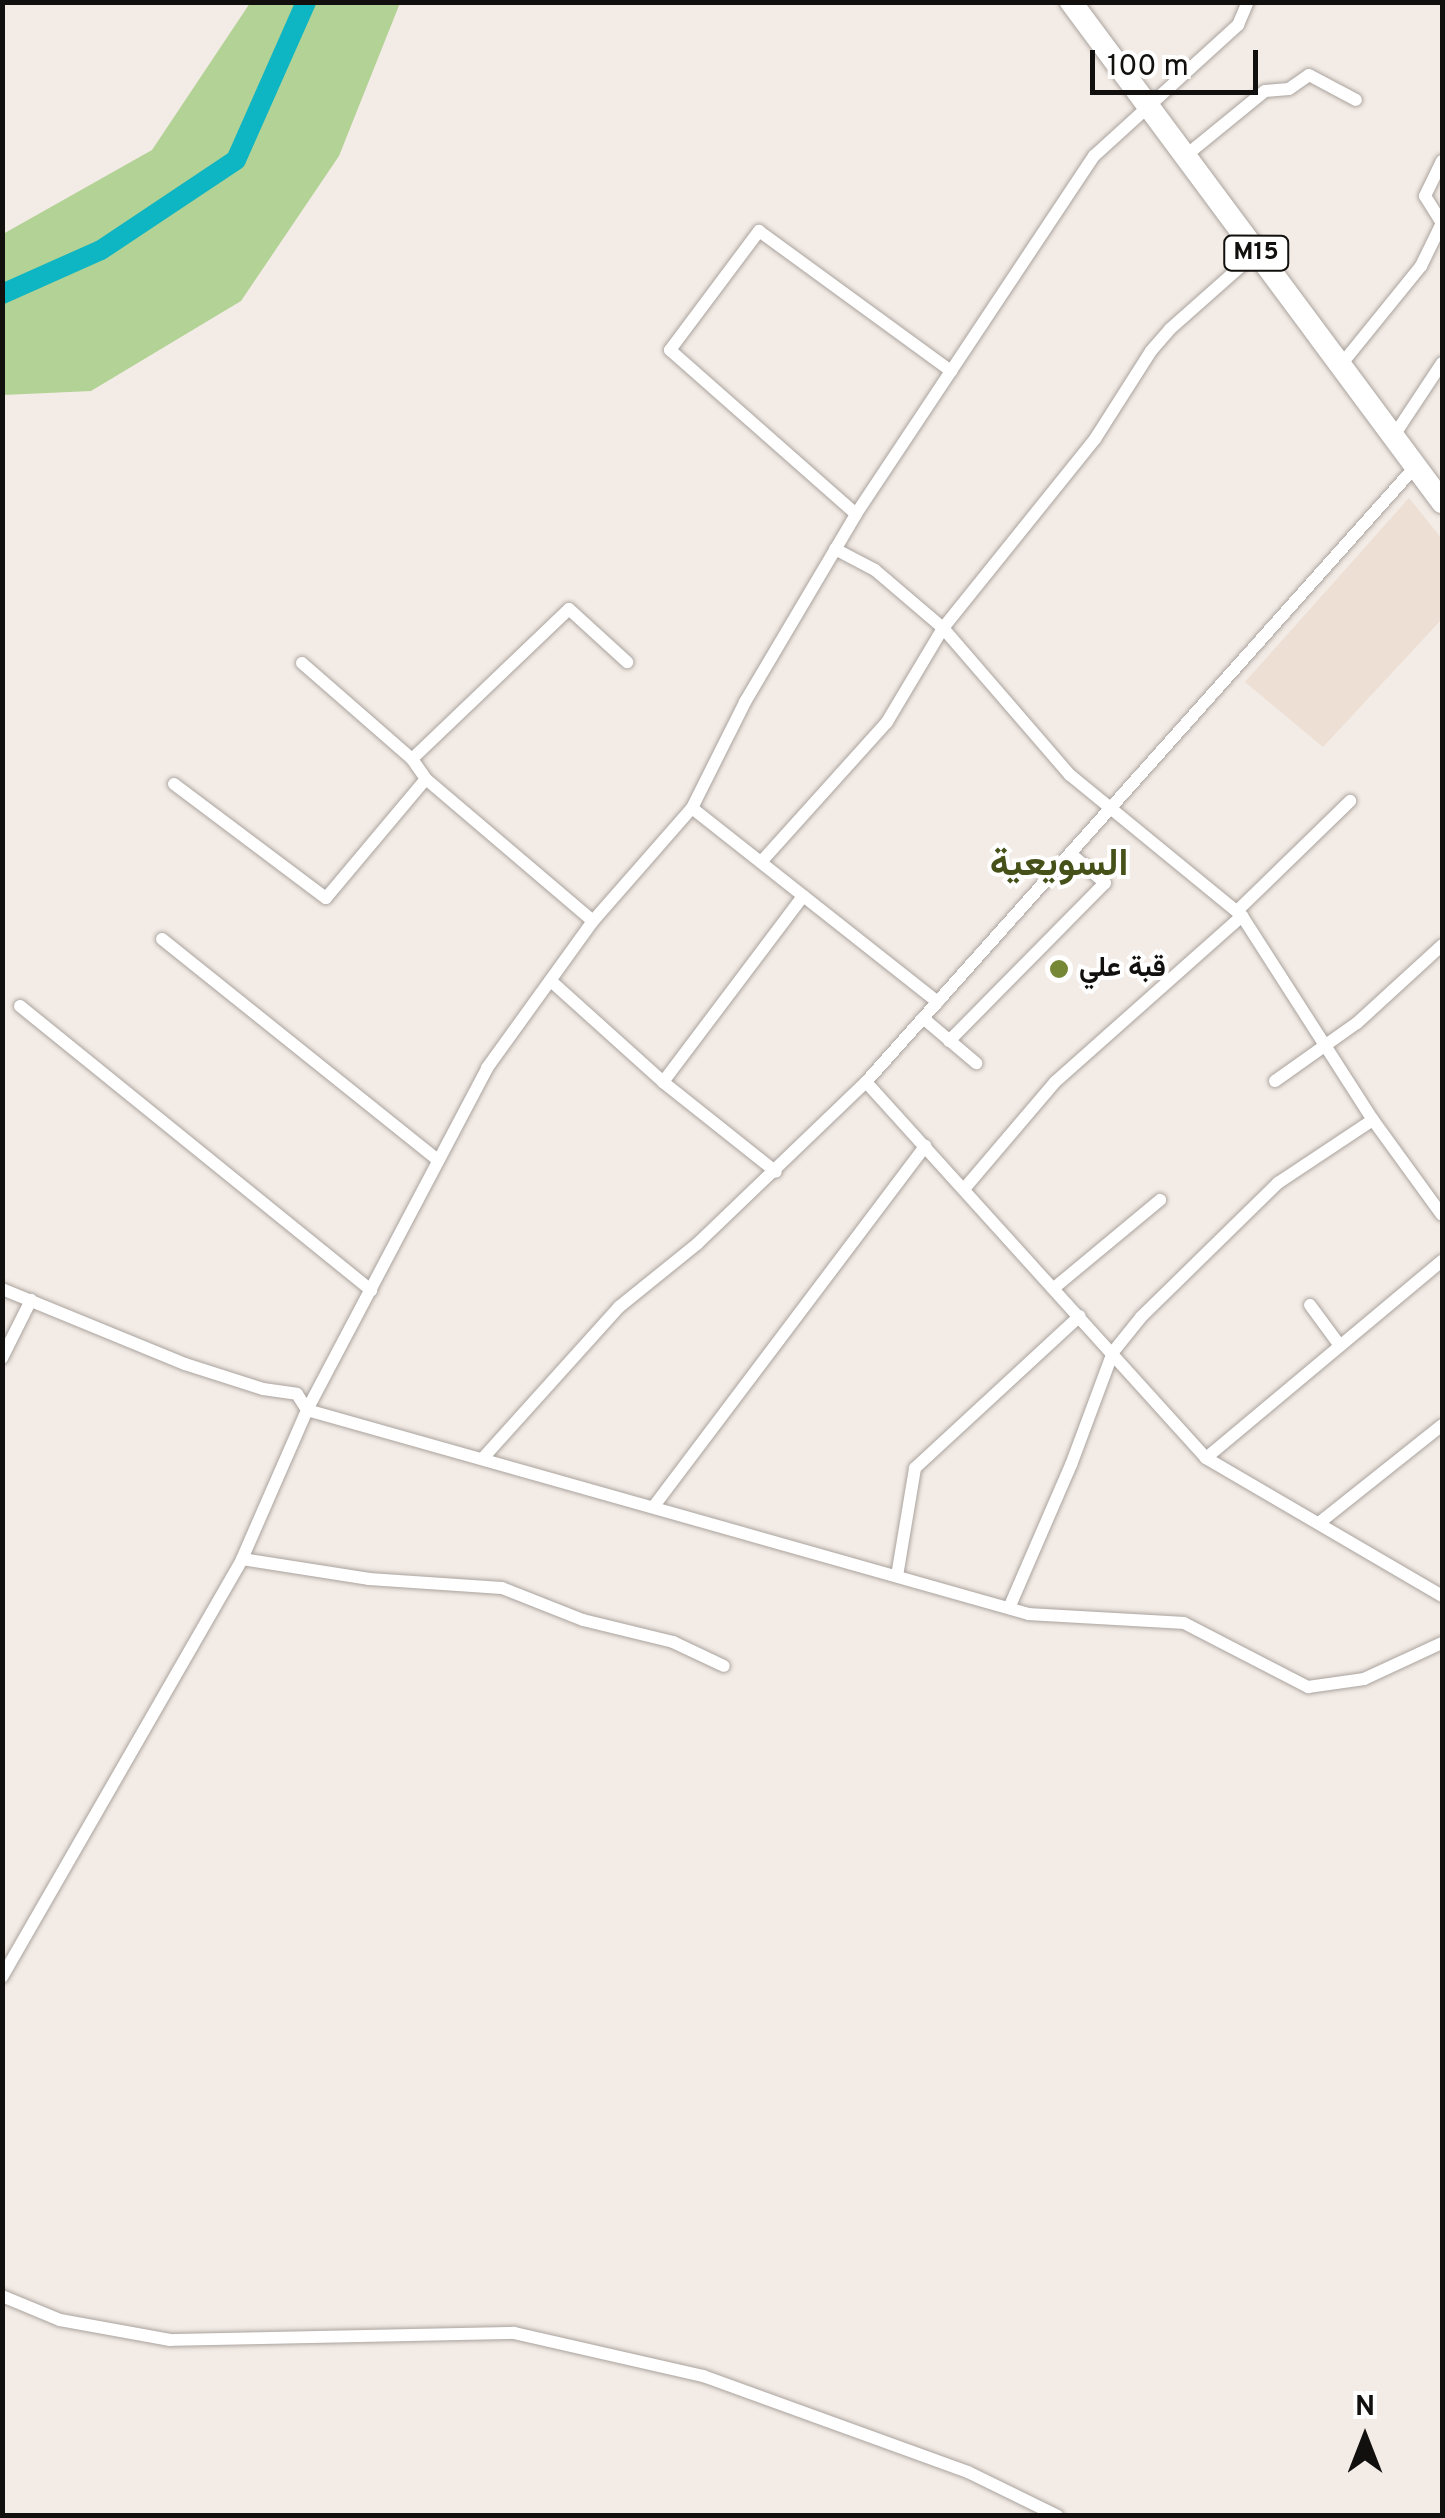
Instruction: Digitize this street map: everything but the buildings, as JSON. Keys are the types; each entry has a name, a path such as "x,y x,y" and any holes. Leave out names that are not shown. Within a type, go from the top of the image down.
{"highway":[{"name":"M15","path":"1070,2 1442,502"}],"street":[{"path":"2,1976 242,1559 307,1410 487,1068 594,921 692,808 745,702 856,514 1094,156 1144,106 1238,26 1248,2"},
{"path":"1184,158 1265,91 1289,89 1310,75 1356,100"},
{"path":"1340,366 1421,266 1442,223 1425,196 1442,160"},
{"path":"856,514 670,350 759,231 951,371"},
{"path":"761,862 887,722 943,628 1095,439 1151,351 1256,253"},
{"path":"1393,438 1442,363"},
{"path":"483,1458 619,1306 776,1172 866,1082 1415,468"},
{"path":"835,550 875,570 943,628 1070,775 1239,914 1373,1120 1442,1215"},
{"path":"412,759 568,610 626,662"},
{"path":"302,663 412,759 426,778 594,921"},
{"path":"174,784 326,898 426,778"},
{"path":"964,1189 1056,1082 1239,914 1350,801"},
{"path":"692,808 938,1002"},
{"path":"949,1041 1105,883 1071,854"},
{"path":"663,1082 802,896"},
{"path":"162,939 437,1159"},
{"path":"1276,1081 1356,1023 1442,945"},
{"path":"551,981 663,1082 776,1172"},
{"path":"20,1006 371,1290"},
{"path":"923,1018 976,1062"},
{"path":"866,1082 1206,1458 1442,1596"},
{"path":"1009,1608 1070,1465 1112,1352 1141,1318 1278,1183 1373,1120"},
{"path":"654,1506 925,1146"},
{"path":"1054,1288 1160,1200"},
{"path":"1206,1458 1338,1343 1442,1261"},
{"path":"2,1289 185,1364 263,1388 297,1394 307,1410 1029,1614 1184,1622 1308,1687 1364,1680 1442,1643"},
{"path":"2,1358 31,1300"},
{"path":"1310,1305 1338,1343"},
{"path":"897,1576 915,1468 1080,1316"},
{"path":"1319,1523 1442,1426"},
{"path":"242,1559 369,1579 502,1588 583,1620 673,1642 724,1666"},
{"path":"2,2296 60,2320 170,2340 514,2333 703,2376 968,2472 1058,2516"}],"shaded area":[{"path":"1409,498 1442,539 1442,619 1323,747 1245,682"}],"green space":[{"path":"250,3 400,3 339,156 241,301 91,391 3,395 3,234 152,150"}],"waterway":[{"path":"2,294 101,250 236,160 306,2"}],"place":[{"name":"قبة علي","path":"1059,969"}],"district":[{"name":"السويعية","path":"1059,866"}]}
